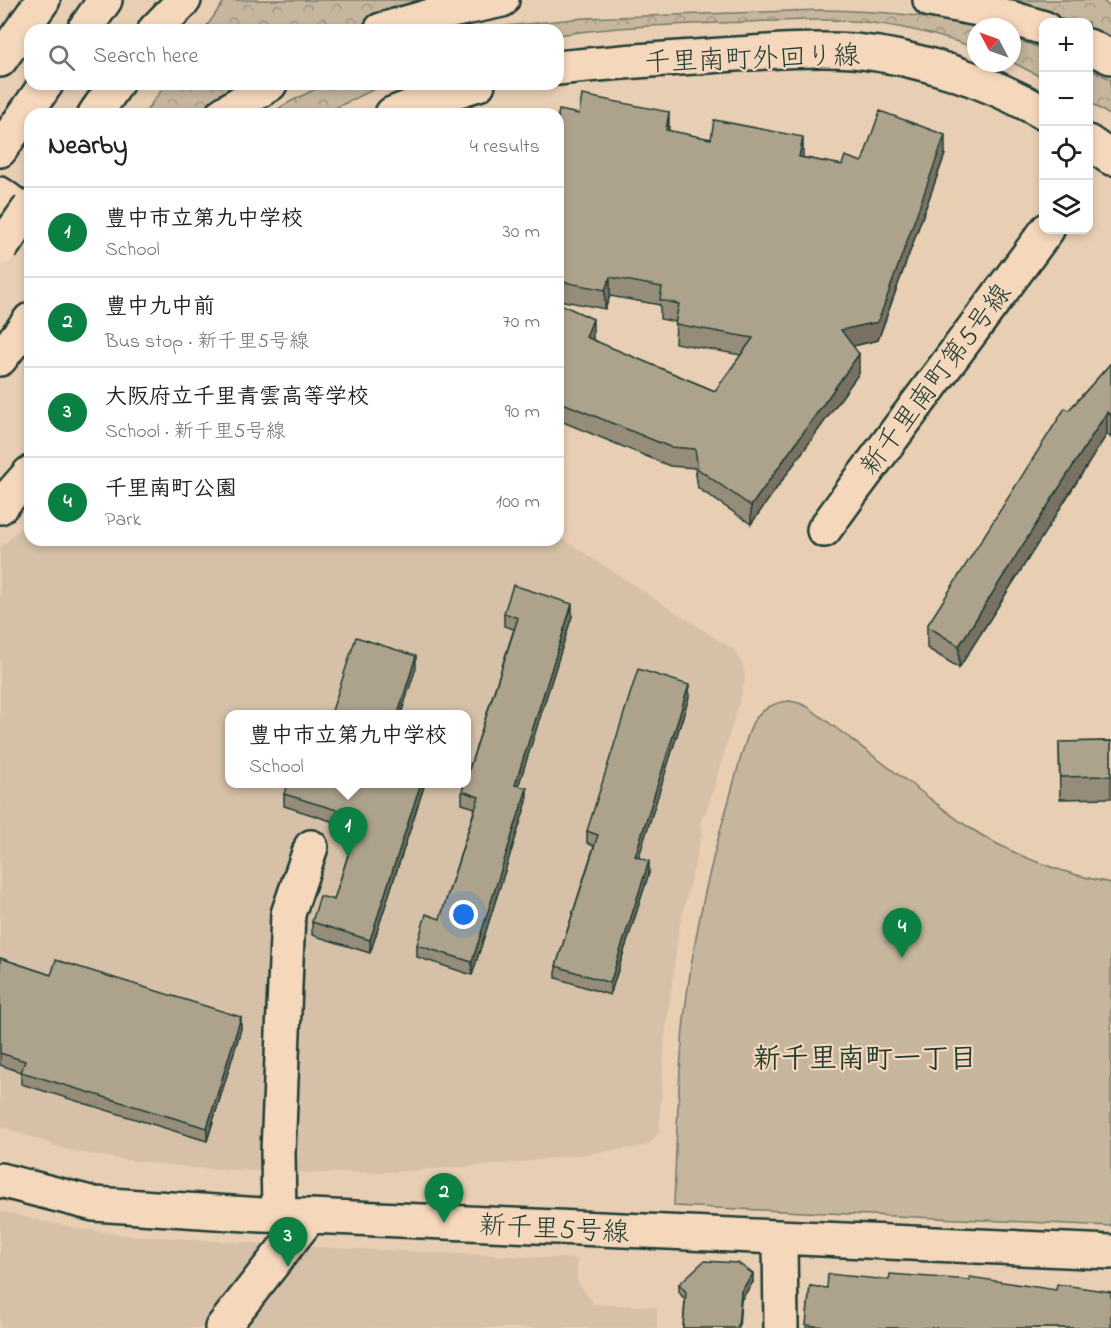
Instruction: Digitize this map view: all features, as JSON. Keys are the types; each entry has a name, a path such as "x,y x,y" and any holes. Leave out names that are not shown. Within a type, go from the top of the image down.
{"main road":[{"path":"26,24 43,0"},
{"path":"88,24 105,0"},
{"path":"158,24 175,0"},
{"path":"160,24 184,0"},
{"path":"402,24 502,0"},
{"path":"930,0 984,10 1039,26"},
{"path":"0,60 24,27"},
{"path":"1093,48 1111,57"},
{"name":"千里南町外回り線","path":"564,68 765,52 852,51 921,63 975,80 1011,94 1039,110"},
{"path":"29,108 42,90"},
{"path":"99,108 112,90"},
{"path":"232,108 261,90"},
{"path":"408,108 458,90"},
{"path":"4,144 24,115"},
{"path":"0,194 24,212"},
{"path":"1,249 24,216"},
{"name":"新千里南町第5号線","path":"824,530 1044,234"},
{"path":"0,358 24,328"},
{"path":"0,507 24,480"},
{"path":"222,1328 294,1215 278,1152 288,915 311,847"},
{"name":"新千里5号線","path":"0,1180 94,1203 294,1215 1111,1252"},
{"path":"780,1238 781,1328"}],"shaded area":[{"path":"24,525 24,546 564,546 564,540 734,650 744,669 744,685 706,813 702,816 700,825 703,829 679,929 665,1037 659,1131 650,1143 640,1147 506,1164 390,1172 312,1173 194,1168 119,1159 68,1150 0,1126 0,548"},
{"path":"0,1211 87,1230 126,1235 332,1248 577,1259 577,1281 594,1304 657,1307 657,1328 0,1328"}],"green space":[{"path":"225,0 449,0 371,24 208,24"},
{"path":"1008,0 1102,0 1111,8 1111,39 1093,32 1093,18 1060,18"},
{"path":"821,10 860,11 938,19 967,25 967,45 899,27 839,20 658,26 564,34 564,24 526,24 584,18"},
{"path":"1021,41 1039,48 1039,76 1021,67"},
{"path":"1093,71 1111,79 1111,116 1093,105"},
{"path":"162,90 240,90 215,108 148,108"},
{"path":"313,90 373,90 335,108 280,108"},
{"path":"790,701 808,707 955,818 986,838 1038,862 1111,883 1111,1226 674,1206 684,1019 691,964 708,881 721,827 753,722 769,707"}],"building":[{"path":"582,95 669,112 666,130 711,139 714,120 803,137 799,157 842,165 845,156 862,162 880,111 945,135 878,322 841,330 859,354 751,506 698,469 695,449 670,447 564,403 564,306 593,319 586,337 715,391 753,338 675,324 679,304 660,300 662,287 610,277 605,290 564,282 564,111 579,114"},
{"path":"1111,363 1111,416 1107,412 959,646 927,626 1065,408 1069,410"},
{"path":"513,585 572,604 515,785 527,788 472,962 417,945 426,914 440,919 479,797 462,791 463,788 471,788 471,764 518,618 504,613"},
{"path":"356,637 416,656 399,710 332,710"},
{"path":"638,669 689,685 635,856 649,861 610,983 556,966 598,835 587,831"},
{"path":"1111,741 1111,776 1060,777 1059,742"},
{"path":"286,788 419,788 370,940 312,922 320,896 334,900 360,817 284,794"},
{"path":"0,958 51,975 56,960 241,1017 207,1128 21,1072 25,1061 0,1053"},
{"path":"704,1261 738,1263 753,1274 741,1291 738,1328 683,1328 686,1292 679,1284"},
{"path":"828,1274 889,1280 890,1274 970,1280 970,1277 1056,1290 1057,1284 1111,1292 1111,1328 836,1328 806,1325 810,1286 827,1288"}],"place":[{"name":"豊中市立第九中学校","path":"348,857"},
{"name":"千里南町公園","path":"902,958"},
{"name":"豊中九中前","path":"444,1223"},
{"name":"大阪府立千里青雲高等学校","path":"288,1267"}],"district":[{"name":"新千里南町一丁目","path":"865,1057"}]}
